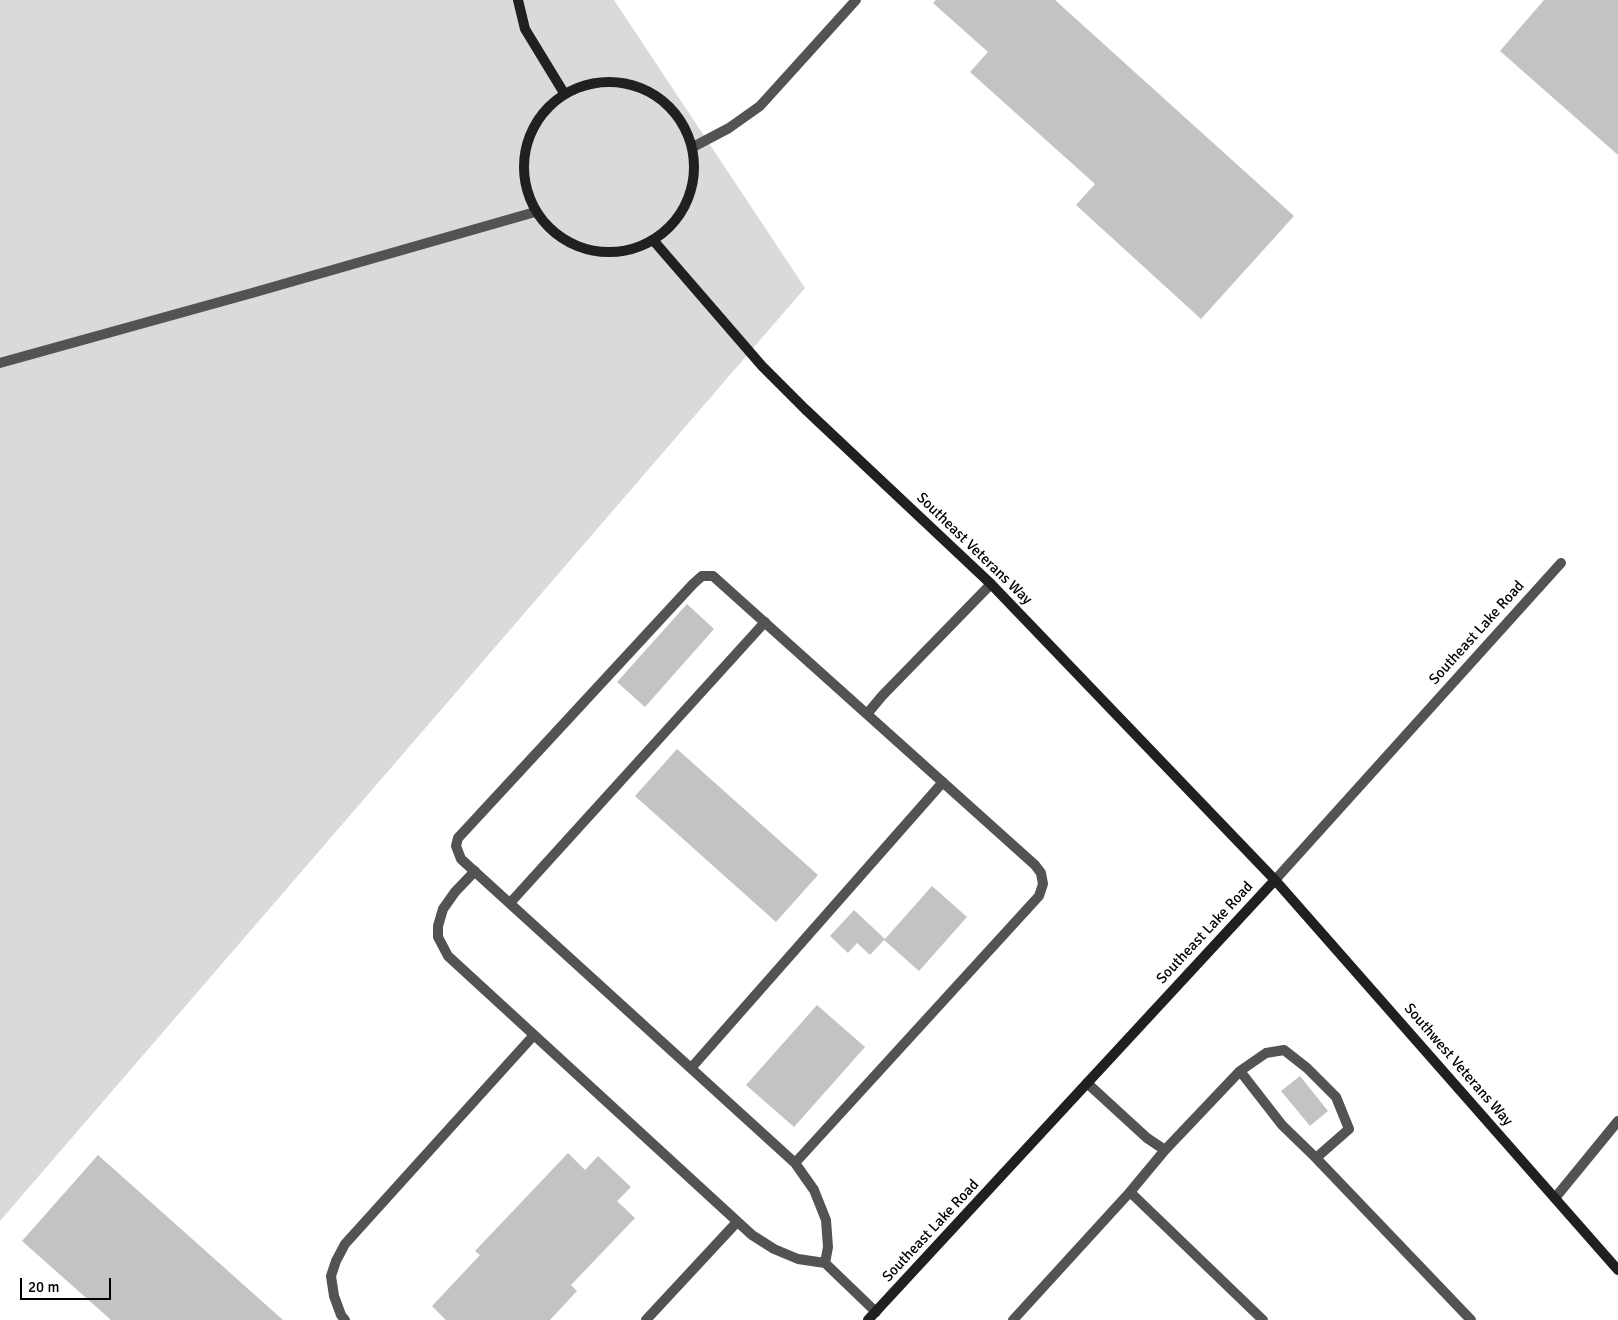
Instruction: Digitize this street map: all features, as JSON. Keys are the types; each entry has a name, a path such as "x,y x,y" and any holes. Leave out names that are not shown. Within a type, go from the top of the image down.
{"main road":[{"path":"518,0 525,29 564,94"},
{"path":"616,81 642,88 665,102 682,122 693,147 694,174 688,200 674,223 653,240 628,251 602,253 576,246 552,232 535,212 525,187 523,160 529,133 543,111 564,94 589,83 616,81"},
{"name":"Southeast Veterans Way","path":"653,240 768,372 991,584 1275,880"},
{"name":"Southeast Lake Road","path":"872,1316 1275,880"},
{"name":"Southwest Veterans Way","path":"1275,880 1618,1270"}],"street":[{"path":"693,147 729,128 760,106 856,0"},
{"path":"0,362 535,212"},
{"name":"Southeast Lake Road","path":"1275,880 1561,563"},
{"path":"795,1163 1039,896 1043,884 1041,873 1035,865 713,576 702,576 458,838 456,846 461,859 692,1067 795,1163 814,1190 826,1220 828,1247 825,1263"},
{"path":"867,714 882,696 991,584"},
{"path":"510,903 764,622"},
{"path":"692,1067 943,782"},
{"path":"475,871 455,892 443,910 438,926 438,937 448,956 752,1235 774,1249 798,1259 825,1263 872,1316"},
{"path":"345,1320 334,1296 331,1276 345,1244 534,1035"},
{"path":"1014,1320 1130,1192 1165,1150 1240,1071 1266,1053 1284,1050 1336,1097 1349,1129 1316,1158"},
{"path":"1240,1071 1282,1125 1471,1320"},
{"path":"1088,1083 1147,1138 1165,1150"},
{"path":"1555,1198 1618,1121"},
{"path":"1130,1192 1263,1320"},
{"path":"646,1320 737,1222"}],"shaded area":[{"path":"0,0 614,0 805,288 0,1221"}],"building":[{"path":"936,0 1055,0 1294,216 1201,319 1076,205 1095,184 970,72 988,52 933,3"},
{"path":"1544,0 1618,0 1618,155 1500,51"},
{"path":"687,604 714,629 645,707 617,682"},
{"path":"677,749 818,875 776,922 635,796"},
{"path":"932,886 967,917 919,971 884,940 870,955 857,943 848,953 830,936 854,910 885,939"},
{"path":"817,1005 865,1047 794,1127 746,1085"},
{"path":"1300,1076 1328,1111 1310,1126 1281,1091"},
{"path":"568,1153 585,1170 598,1156 631,1187 617,1201 635,1218 571,1285 577,1291 550,1320 446,1320 432,1306 480,1255 475,1251"},
{"path":"98,1155 283,1320 111,1320 22,1241"}]}
